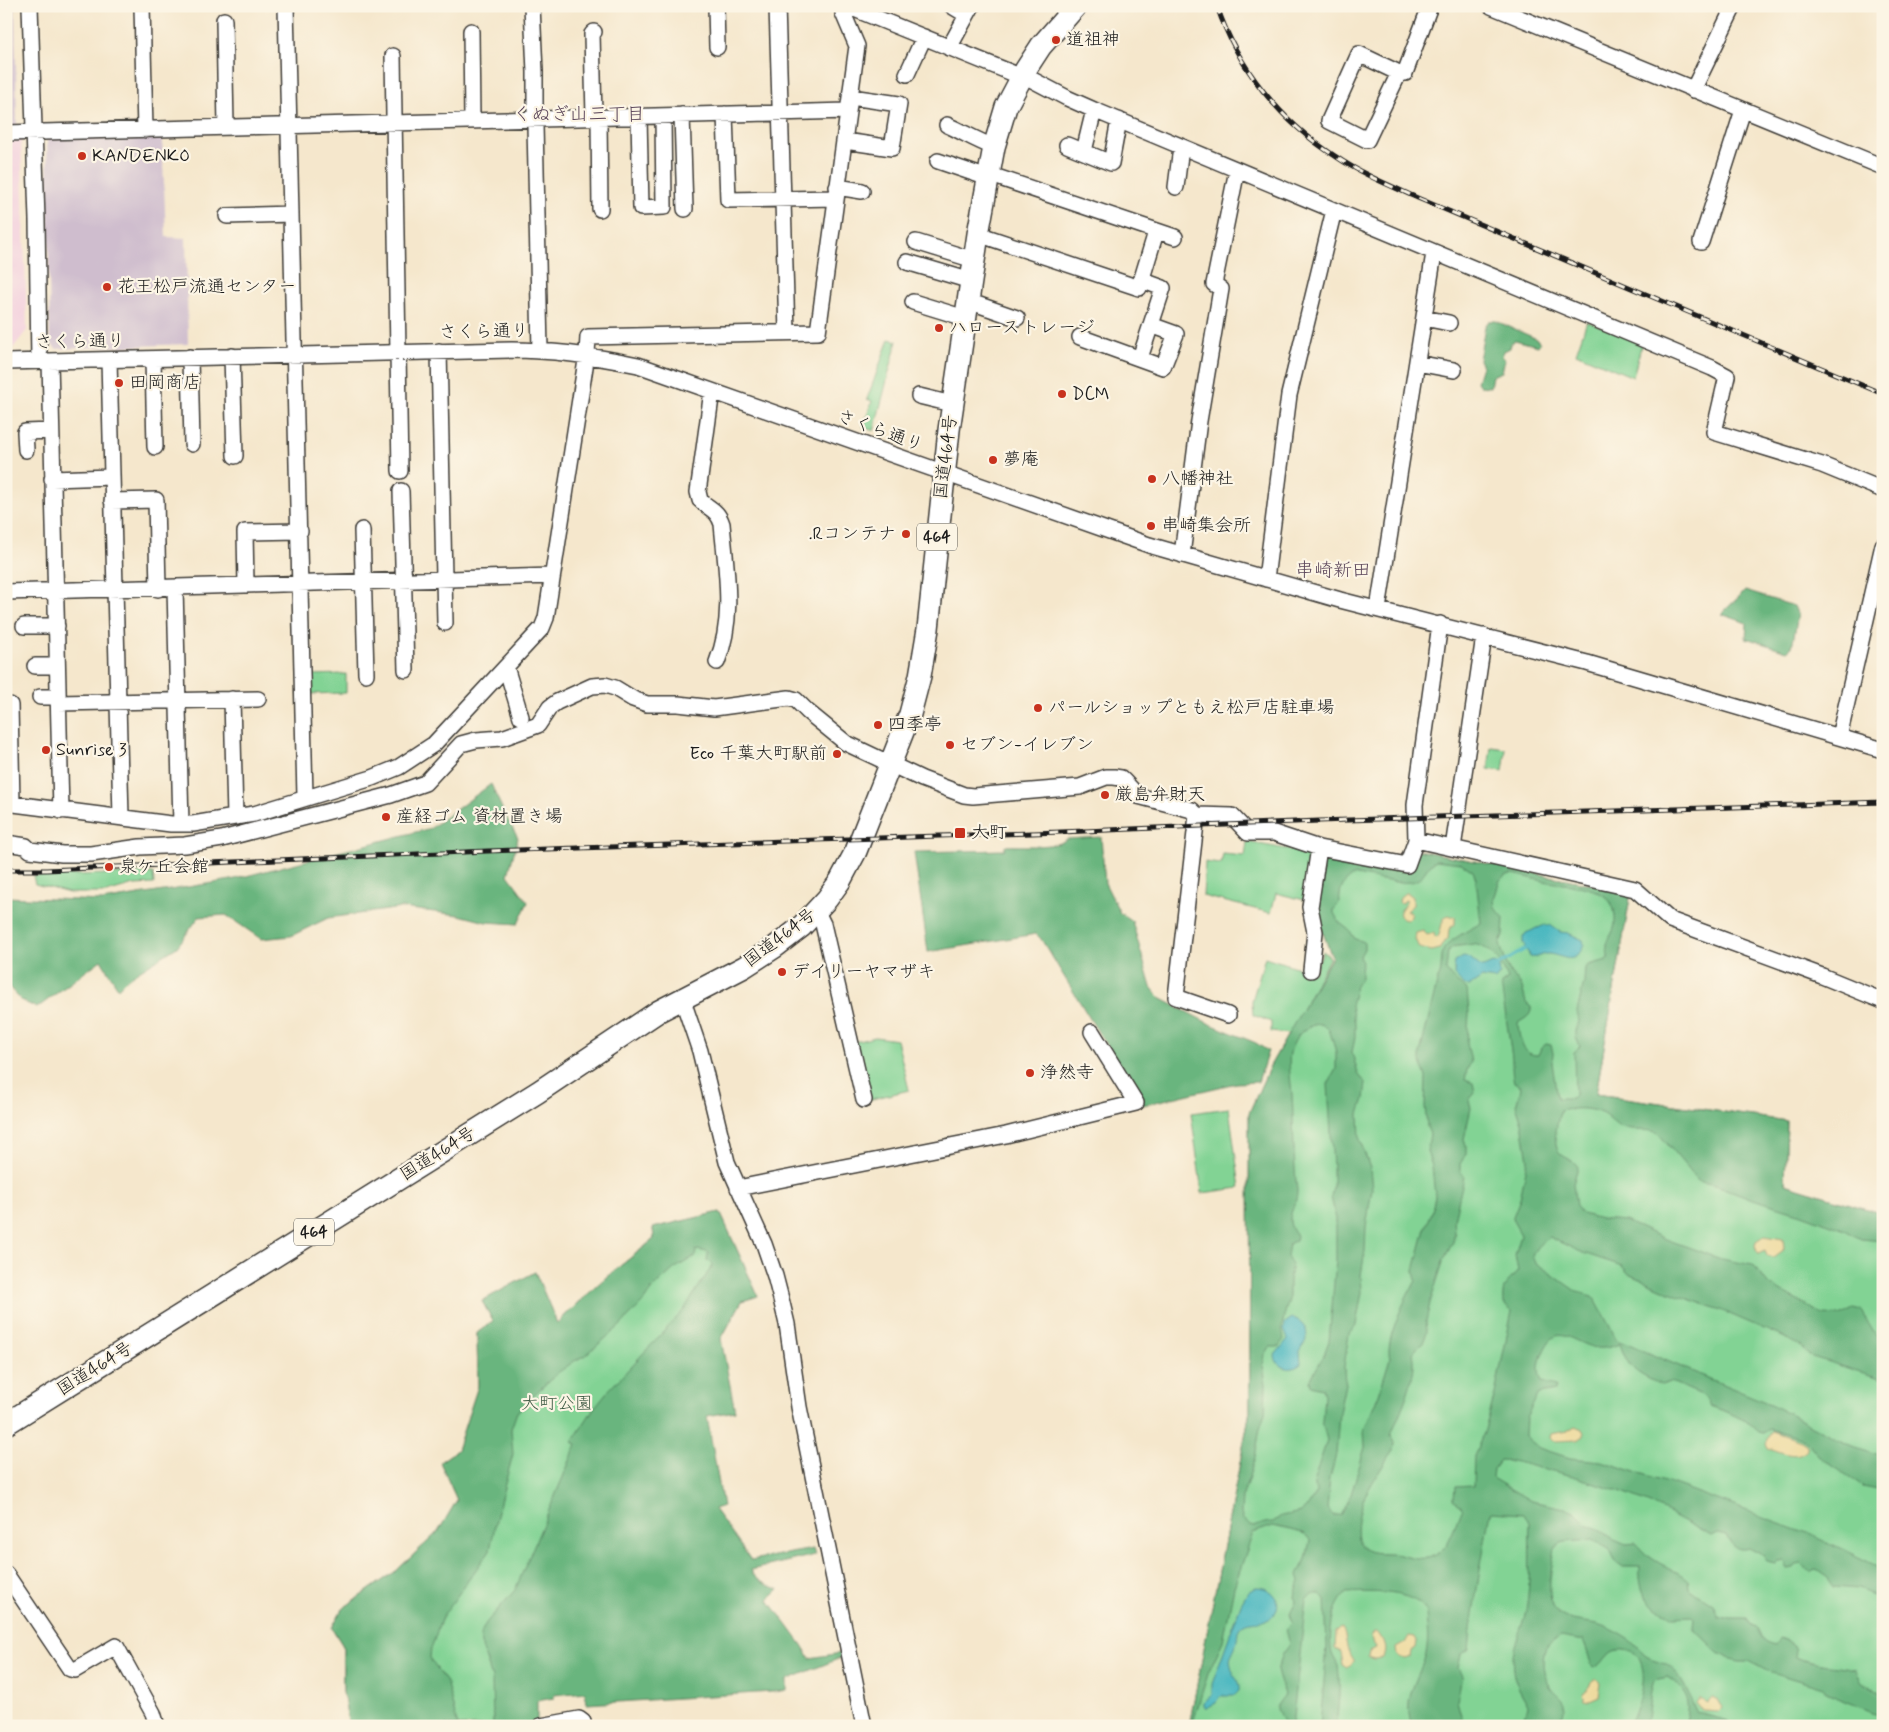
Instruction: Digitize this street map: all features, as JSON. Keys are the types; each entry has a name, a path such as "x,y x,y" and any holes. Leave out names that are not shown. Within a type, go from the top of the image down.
{"highway":[{"name":"国道464号","path":"6,1424 538,1092 627,1031 682,998 744,967 801,927 817,912 840,881 856,851 910,714 924,660 952,404 978,234 994,147 1006,107 1022,76 1041,46 1076,6"}],"street":[{"path":"30,6 44,361 51,431 61,811"},
{"path":"142,6 145,130"},
{"path":"286,6 306,797"},
{"path":"532,6 540,350"},
{"path":"716,6 717,47"},
{"path":"777,6 788,332"},
{"path":"6,705 10,705 8,746 9,804 181,824 254,814 372,778 399,767 434,744 542,628 546,618 587,354 588,337 818,332 857,46 843,13 846,6 1022,76 1067,98 1181,147 1712,368 1727,376 1714,432 1822,465 1883,490"},
{"path":"949,48 969,11 952,6"},
{"path":"1399,72 1367,140 1329,120 1359,54 1405,73 1430,6"},
{"path":"1693,90 1734,6"},
{"path":"1499,8 1693,90 1883,167"},
{"path":"224,20 226,127"},
{"path":"471,31 472,120"},
{"path":"594,32 592,34 600,209"},
{"path":"906,74 924,38"},
{"path":"393,56 400,471"},
{"path":"6,133 781,113 849,104 899,104 892,148 845,141"},
{"path":"1084,151 1094,110"},
{"path":"1701,242 1743,110"},
{"path":"726,114 728,200 784,198 862,190"},
{"path":"682,115 685,209"},
{"path":"639,117 641,208 664,207 663,116"},
{"path":"1067,145 1112,163 1120,120"},
{"path":"947,125 973,139 994,147"},
{"path":"1174,179 1181,147"},
{"path":"938,161 1174,237"},
{"path":"1182,555 1199,421 1221,289 1214,284 1237,170"},
{"path":"1266,579 1289,395 1334,210"},
{"path":"227,216 291,214"},
{"path":"978,234 1139,288 1156,232"},
{"path":"916,242 974,260"},
{"path":"1378,609 1434,253"},
{"path":"907,262 968,300 1017,318"},
{"path":"1140,358 1163,288 1141,280"},
{"path":"918,307 968,300"},
{"path":"1424,318 1449,323"},
{"path":"1080,337 1163,367 1176,334 1151,324"},
{"name":"さくら通り","path":"6,362 153,360 190,357 439,351 540,350 587,354 638,365 1052,512 1094,524 1138,542 1266,579 1587,663 1883,750"},
{"path":"439,351 445,623"},
{"path":"232,356 235,456"},
{"path":"190,357 192,444"},
{"path":"109,360 121,818"},
{"path":"153,360 155,447"},
{"path":"1417,363 1454,370"},
{"path":"712,391 698,492 700,500 715,510 722,524 729,607 723,649 717,662"},
{"path":"919,396 952,404"},
{"path":"26,450 25,432 51,431"},
{"path":"52,479 111,477"},
{"path":"401,491 406,670"},
{"path":"112,501 156,500 158,589"},
{"path":"362,530 366,674"},
{"path":"246,585 245,532 300,531"},
{"path":"1839,737 1883,545"},
{"path":"6,592 552,576"},
{"path":"175,588 181,824"},
{"path":"1197,816 1232,816 1248,833 1274,834 1319,848 1407,865 1416,840 1415,805 1440,624"},
{"path":"24,626 57,626"},
{"path":"1453,848 1484,636"},
{"path":"36,666 57,666"},
{"path":"506,667 521,717"},
{"path":"6,843 26,846 30,850 62,854 91,854 140,847 185,845 222,838 391,795 425,783 461,744 476,740 502,738 538,725 550,707 592,686 605,685 647,704 678,704 714,708 789,698 796,700 846,743 922,779 964,795 973,796 1080,787 1106,777 1114,777 1121,778 1138,796 1192,810 1197,816 1176,997 1228,1015"},
{"path":"40,697 58,700 118,702 258,699"},
{"path":"232,700 235,817"},
{"path":"462,716 476,740"},
{"path":"1416,840 1635,889 1670,920 1813,972 1883,1001"},
{"path":"1311,970 1314,932 1310,907 1319,848"},
{"path":"817,912 823,924 864,1100"},
{"path":"682,998 700,1051 727,1162 764,1244 776,1276 788,1324 799,1407 864,1726"},
{"path":"738,1188 1006,1135 1136,1103 1092,1032"},
{"path":"6,1574 70,1669 75,1670 116,1646 157,1726"},
{"path":"541,1726 579,1719 583,1722 583,1726"}],"shaded area":[{"path":"6,6 15,6 17,128 6,128"},
{"path":"162,135 166,237 186,238 188,344 56,349 50,342 47,136"},
{"path":"21,137 27,330 13,348 6,348 6,138"}],"green space":[{"path":"1489,321 1496,321 1537,339 1540,343 1538,346 1515,340 1511,343 1510,348 1504,351 1502,356 1505,359 1502,372 1492,376 1490,387 1480,386 1477,382 1482,366 1479,360 1485,326"},
{"path":"1587,321 1642,343 1633,377 1576,353"},
{"path":"889,339 897,341 874,431 863,427 872,401 867,399"},
{"path":"1745,591 1794,606 1798,615 1792,647 1787,651 1746,638 1747,623 1721,614"},
{"path":"346,674 346,693 306,694 306,675"},
{"path":"1491,747 1506,749 1503,771 1488,769"},
{"path":"491,784 518,838 508,875 528,902 518,924 486,922 459,915 402,908 328,918 291,936 261,939 226,915 199,917 177,947 128,978 118,988 101,960 37,1008 22,1001 6,984 6,897 102,901 231,880 431,828"},
{"path":"1101,837 1105,883 1120,913 1132,921 1151,987 1160,998 1208,1023 1256,1043 1268,1051 1258,1082 1236,1083 1143,1105 1041,939 1036,934 928,952 914,852 1005,850 1005,846 1038,846 1055,844 1067,839"},
{"path":"1247,842 1309,853 1304,900 1276,893 1271,913 1203,896 1205,862 1221,864 1223,854 1245,856"},
{"path":"1418,850 1631,892 1596,1094 1787,1121 1785,1184 1883,1214 1883,1726 1189,1726 1250,1411 1249,1113 1270,1066 1288,1034 1271,1032 1271,1022 1253,1015 1252,1001 1265,957 1314,973 1323,951 1330,957 1302,1010 1332,957 1318,919 1323,853 1409,872"},
{"path":"1418,850 1631,892 1596,1094 1787,1121 1785,1184 1883,1214 1883,1241 1861,1239 1845,1230 1802,1214 1719,1186 1698,1181 1658,1133 1622,1128 1603,1114 1592,1110 1560,1111 1556,1146 1562,1155 1578,1167 1573,1184 1576,1206 1582,1214 1600,1219 1625,1221 1663,1238 1721,1259 1753,1265 1768,1284 1823,1315 1840,1316 1853,1309 1861,1311 1876,1336 1883,1337 1883,1379 1809,1356 1801,1346 1785,1338 1718,1309 1679,1296 1629,1274 1622,1266 1583,1253 1549,1237 1533,1254 1532,1257 1536,1263 1577,1292 1592,1296 1617,1340 1770,1404 1847,1444 1880,1455 1883,1458 1883,1493 1878,1489 1863,1486 1821,1458 1801,1438 1770,1429 1763,1433 1758,1432 1746,1421 1710,1406 1704,1396 1671,1382 1661,1385 1646,1377 1631,1366 1620,1344 1599,1348 1569,1337 1558,1336 1552,1338 1542,1355 1539,1368 1542,1382 1556,1386 1555,1391 1539,1394 1526,1417 1525,1436 1539,1448 1570,1458 1601,1461 1674,1484 1805,1532 1883,1570 1883,1599 1858,1589 1834,1587 1828,1578 1815,1569 1810,1572 1802,1563 1788,1569 1786,1562 1783,1560 1777,1560 1775,1563 1767,1561 1764,1557 1749,1549 1738,1549 1730,1542 1726,1535 1717,1533 1711,1536 1650,1504 1598,1485 1506,1460 1500,1460 1493,1469 1492,1478 1531,1501 1565,1508 1576,1513 1587,1524 1601,1530 1612,1538 1626,1544 1635,1543 1648,1556 1688,1580 1689,1588 1713,1604 1719,1616 1729,1619 1747,1619 1750,1625 1757,1627 1768,1642 1776,1645 1780,1639 1795,1647 1796,1657 1817,1663 1855,1669 1862,1682 1883,1693 1883,1716 1828,1694 1823,1688 1768,1671 1749,1661 1728,1658 1718,1653 1694,1630 1694,1618 1692,1616 1672,1617 1647,1599 1642,1589 1640,1567 1623,1567 1615,1561 1609,1549 1592,1540 1564,1542 1557,1545 1555,1549 1550,1591 1553,1606 1557,1612 1573,1620 1604,1626 1627,1638 1647,1656 1665,1663 1675,1672 1698,1713 1729,1721 1733,1726 1685,1726 1688,1712 1687,1700 1680,1687 1668,1678 1654,1681 1647,1719 1641,1726 1626,1726 1638,1706 1641,1693 1642,1668 1638,1658 1630,1651 1617,1650 1610,1653 1593,1668 1583,1640 1561,1636 1547,1646 1543,1665 1547,1681 1563,1700 1566,1709 1556,1726 1523,1726 1528,1705 1515,1680 1513,1655 1528,1599 1530,1522 1523,1514 1492,1512 1489,1517 1469,1649 1461,1655 1458,1668 1462,1676 1457,1701 1464,1726 1409,1726 1411,1723 1409,1714 1410,1697 1427,1649 1426,1613 1420,1604 1401,1595 1365,1592 1346,1593 1338,1605 1333,1619 1331,1651 1338,1666 1339,1681 1336,1726 1320,1726 1327,1647 1325,1598 1321,1594 1312,1594 1306,1600 1292,1726 1284,1726 1277,1708 1284,1695 1277,1670 1288,1647 1289,1641 1286,1629 1293,1622 1290,1613 1296,1601 1295,1596 1300,1581 1298,1575 1306,1559 1310,1540 1304,1533 1273,1526 1253,1533 1234,1587 1223,1641 1208,1673 1192,1726 1189,1726 1250,1411 1249,1113 1270,1066 1332,957 1318,919 1323,853 1409,872","holes":["1436,860 1461,863 1473,871 1476,879 1481,923 1454,939 1443,951 1440,972 1420,1053 1420,1060 1426,1077 1425,1106 1427,1127 1430,1134 1427,1152 1432,1166 1435,1196 1432,1212 1425,1229 1414,1270 1416,1281 1402,1307 1393,1330 1390,1341 1390,1358 1379,1394 1364,1430 1365,1447 1350,1498 1341,1515 1333,1515 1327,1509 1330,1478 1336,1455 1339,1413 1345,1384 1344,1367 1349,1334 1356,1325 1362,1292 1361,1275 1372,1189 1370,1168 1360,1140 1359,1114 1364,1099 1366,1083 1358,1074 1352,1052 1355,1038 1355,1023 1351,1006 1356,985 1361,979 1362,962 1360,956 1364,949 1364,943 1355,939 1350,931 1339,922 1334,909 1340,903 1340,894 1343,886 1356,875 1396,882 1412,882 1420,878","1513,874 1587,888 1606,897 1612,905 1615,921 1614,929 1607,945 1608,960 1588,965 1585,968 1584,982 1577,1012 1579,1021 1576,1038 1580,1046 1574,1052 1575,1095 1572,1098 1557,1098 1551,1045 1546,1044 1541,1048 1538,1055 1532,1054 1524,1049 1520,1039 1518,1023 1529,1015 1531,1007 1526,1003 1522,987 1517,979 1511,975 1503,954 1500,943 1503,936 1504,918 1495,907 1494,899 1500,880 1506,875","1474,944 1487,949 1499,961 1508,979 1501,984 1512,1055 1513,1078 1514,1082 1521,1086 1516,1105 1522,1123 1528,1160 1520,1199 1512,1219 1521,1235 1515,1255 1518,1271 1506,1285 1503,1292 1503,1304 1512,1311 1495,1394 1484,1433 1474,1455 1473,1486 1455,1487 1454,1499 1462,1508 1451,1536 1437,1554 1432,1557 1422,1558 1366,1550 1359,1542 1357,1528 1364,1497 1394,1450 1395,1443 1391,1435 1411,1383 1414,1362 1413,1353 1423,1343 1427,1332 1426,1321 1430,1303 1444,1259 1453,1242 1455,1232 1454,1220 1464,1177 1460,1170 1460,1164 1466,1154 1464,1139 1471,1108 1469,1100 1475,1093 1473,1083 1465,1080 1471,1062 1467,1043 1469,1013 1467,990 1455,981 1446,970 1448,952 1452,947","1321,1024 1329,1029 1336,1052 1336,1069 1328,1084 1333,1168 1331,1197 1336,1219 1336,1260 1329,1341 1323,1357 1310,1380 1311,1385 1322,1388 1324,1395 1322,1422 1327,1440 1314,1480 1316,1492 1308,1506 1301,1512 1281,1516 1273,1522 1256,1526 1249,1525 1243,1519 1241,1513 1242,1498 1255,1458 1260,1428 1265,1414 1266,1384 1263,1365 1265,1355 1270,1347 1278,1347 1284,1339 1282,1328 1289,1300 1289,1280 1292,1264 1287,1256 1289,1244 1296,1240 1297,1236 1290,1223 1297,1190 1289,1056 1301,1032"]},
{"path":"153,873 154,884 134,885 106,893 69,893 35,884 33,876"},
{"path":"875,1037 897,1040 909,1090 868,1100 854,1042"},
{"path":"1229,1108 1240,1188 1202,1193 1191,1113"},
{"name":"大町公園","path":"720,1212 758,1296 742,1301 721,1339 527,1597 537,1722 532,1723 532,1726 349,1726 343,1692 343,1646 332,1628 342,1609 396,1571 438,1532 457,1500 440,1462 457,1450 478,1386 477,1333 493,1321 482,1301 535,1272 557,1323 604,1279 654,1239 653,1228"},
{"path":"720,1212 758,1296 742,1301 721,1339 735,1411 707,1416 723,1506 714,1509 751,1560 813,1549 815,1555 751,1570 763,1582 779,1589 768,1599 810,1658 841,1653 843,1657 787,1680 787,1691 587,1704 585,1692 554,1695 554,1698 537,1701 537,1722 532,1723 532,1726 493,1726 492,1678 480,1635 486,1623 515,1590 577,1444 572,1442 607,1392 683,1311 713,1265 707,1261 708,1252 696,1250 695,1258 674,1269 653,1288 644,1301 621,1325 585,1356 559,1372 530,1399 528,1405 517,1412 511,1429 513,1454 490,1550 442,1617 431,1649 430,1657 446,1681 458,1726 349,1726 343,1692 343,1646 332,1628 342,1609 396,1571 438,1532 457,1500 440,1462 457,1450 478,1386 477,1333 493,1321 482,1301 535,1272 557,1323 604,1279 654,1239 653,1228"}],"sand":[{"path":"1405,893 1413,897 1413,905 1406,911 1411,913 1411,917 1407,920 1401,917 1400,910 1407,901 1399,902 1400,897"},
{"path":"1448,915 1455,917 1455,924 1449,929 1448,939 1442,944 1440,949 1432,951 1419,948 1415,939 1416,933 1423,931 1427,935 1434,933 1435,938 1437,938 1443,920"},
{"path":"1765,1236 1783,1239 1784,1249 1773,1257 1767,1256 1765,1251 1758,1254 1755,1246 1756,1242"},
{"path":"1575,1426 1582,1429 1584,1433 1584,1436 1578,1440 1554,1441 1550,1438 1551,1434 1567,1431"},
{"path":"1772,1431 1801,1441 1807,1445 1807,1449 1803,1453 1793,1455 1768,1448 1766,1443"},
{"path":"1342,1628 1348,1652 1353,1661 1348,1668 1343,1665 1341,1652 1335,1649 1336,1631"},
{"path":"1375,1632 1383,1641 1385,1651 1383,1658 1375,1659 1368,1657 1369,1652 1375,1649 1372,1638"},
{"path":"1409,1636 1415,1637 1417,1641 1416,1648 1411,1651 1410,1657 1405,1659 1397,1656 1396,1648 1405,1643"},
{"path":"1597,1679 1601,1683 1599,1697 1590,1701 1584,1700 1582,1694"},
{"path":"1712,1697 1718,1700 1722,1708 1718,1712 1703,1711 1697,1703 1700,1699 1703,1699 1707,1703"}],"water":[{"path":"1545,925 1550,925 1560,932 1568,933 1583,940 1584,945 1577,956 1569,958 1544,954 1530,957 1523,943 1523,937 1526,933"},
{"path":"1463,957 1470,958 1481,967 1492,963 1499,965 1500,974 1495,980 1482,978 1470,986 1463,985 1454,975 1455,962"},
{"path":"1292,1318 1302,1323 1306,1329 1307,1336 1300,1350 1301,1364 1293,1368 1285,1368 1278,1363 1275,1355 1288,1339 1284,1330 1285,1323"},
{"path":"1256,1587 1267,1589 1275,1595 1278,1604 1277,1609 1271,1618 1246,1623 1239,1629 1230,1663 1239,1691 1235,1695 1222,1695 1216,1703 1206,1708 1204,1702 1212,1695 1212,1684 1241,1604 1248,1592"}],"waterway":[{"path":"1497,966 1527,948"}],"railway":[{"path":"1217,6 1236,50 1263,91 1279,110 1315,142 1355,168 1420,199 1883,394"},
{"path":"6,870 46,870 488,851 1883,802"}],"place":[{"name":"道祖神","path":"1056,40"},
{"name":"KANDENKO","path":"82,156"},
{"name":"花王松戸流通センター","path":"107,287"},
{"name":"ハローストレージ","path":"939,328"},
{"name":"田岡商店","path":"119,383"},
{"name":"DCM","path":"1062,394"},
{"name":"夢庵","path":"993,460"},
{"name":"八幡神社","path":"1152,479"},
{"name":"串崎集会所","path":"1151,526"},
{"name":".Rコンテナ","path":"906,534"},
{"name":"パールショップともえ松戸店駐車場","path":"1038,708"},
{"name":"四季亭","path":"878,725"},
{"name":"セブン-イレブン","path":"950,745"},
{"name":"Sunrise 3","path":"46,750"},
{"name":"Eco 千葉大町駅前","path":"837,754"},
{"name":"厳島弁財天","path":"1105,795"},
{"name":"産経ゴム 資材置き場","path":"386,817"},
{"name":"大町","path":"960,833"},
{"name":"泉ケ丘会館","path":"109,867"},
{"name":"デイリーヤマザキ","path":"782,972"},
{"name":"浄然寺","path":"1030,1073"}],"district":[{"name":"くぬぎ山三丁目","path":"579,114"},
{"name":"串崎新田","path":"1333,570"}]}
